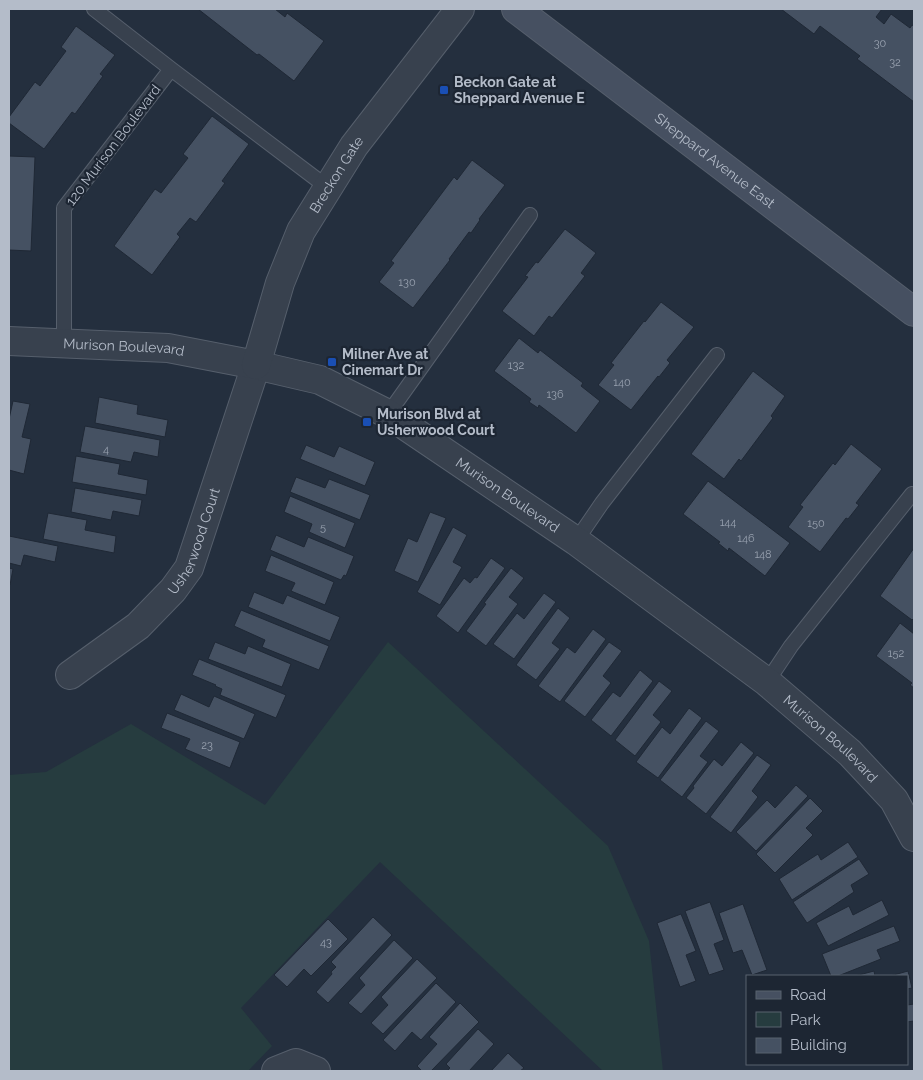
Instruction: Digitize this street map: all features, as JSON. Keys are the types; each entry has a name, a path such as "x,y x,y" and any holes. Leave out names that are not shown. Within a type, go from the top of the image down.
{"main road":[{"name":"Sheppard Avenue East","path":"516,9 914,312"}],"street":[{"name":"Breckon Gate","path":"256,365 280,283 301,231 354,146 460,9"},
{"name":"Murison Boulevard","path":"9,341 168,348 320,380 388,414 576,541 767,682 850,754 894,800 914,837"},
{"name":"Usherwood Court","path":"70,675 138,626 173,590 189,568 256,365"},
{"path":"276,1071 296,1063 316,1071"}],"lane":[{"path":"94,9 327,187"},
{"name":"120 Murison Boulevard","path":"64,343 64,208 171,69"},
{"path":"388,414 530,214"},
{"path":"576,541 602,503 717,355"},
{"path":"767,682 791,646 912,494"}],"green space":[{"path":"388,642 608,846 649,941 663,1071 603,1071 380,862 241,1008 272,1046 248,1071 9,1071 9,775 46,772 131,724 265,805"}],"building":[{"path":"198,9 275,9 285,17 287,13 324,41 294,81"},
{"path":"781,9 882,9 876,17 884,24 891,14 910,28 912,25 914,26 914,102 857,59 860,56 820,26 814,34"},
{"path":"76,26 115,55 100,74 103,76 75,114 72,112 44,149 9,123 9,117 35,82 40,86 66,51 61,47"},
{"path":"212,116 249,144 222,181 225,183 196,222 190,218 177,234 180,237 152,275 114,246 155,189 161,193 188,158 183,154"},
{"path":"9,156 35,157 31,251 9,250"},
{"path":"472,160 505,185 479,219 471,233 469,232 413,308 379,282 394,263 391,261 454,177 457,180"},
{"path":"565,229 596,253 581,273 585,276 552,318 549,316 534,336 502,311 528,277 525,276"},
{"path":"661,302 694,327 667,360 670,363 631,410 598,385 614,365 611,363"},
{"path":"519,338 538,353 540,350 583,383 581,386 600,401 576,433 539,405 538,408 529,402 531,399 494,371"},
{"path":"753,371 785,396 771,416 773,418 741,461 739,459 724,479 691,454"},
{"path":"99,397 138,405 137,414 168,420 165,437 95,423"},
{"path":"13,401 30,404 22,437 31,439 24,474 9,470 9,419"},
{"path":"85,426 160,440 158,457 134,452 131,462 80,452"},
{"path":"851,444 882,469 856,503 859,505 848,519 846,518 820,552 788,527 803,507 800,505 833,463 835,465"},
{"path":"306,445 334,457 339,446 375,462 365,486 300,459"},
{"path":"76,456 120,464 118,474 148,480 146,495 72,482"},
{"path":"296,477 325,488 329,479 370,495 360,520 290,492"},
{"path":"708,481 790,543 765,576 729,548 728,551 718,543 720,542 683,514"},
{"path":"75,488 142,500 139,516 113,511 111,520 71,512"},
{"path":"290,496 355,523 345,548 309,532 312,524 284,512"},
{"path":"430,512 446,518 418,582 394,571 408,538 417,542"},
{"path":"48,513 87,520 85,530 116,536 114,553 43,539"},
{"path":"453,527 467,535 453,562 462,567 440,605 417,592"},
{"path":"276,535 304,547 308,537 354,556 346,576 344,575 341,580 270,550"},
{"path":"9,536 58,546 55,562 24,555 21,566 9,563"},
{"path":"914,548 914,618 912,620 880,596"},
{"path":"271,555 334,582 325,605 291,591 295,583 265,571"},
{"path":"491,558 505,568 458,633 436,616 464,578 470,583 475,577 477,578"},
{"path":"9,568 13,569 10,585 9,584"},
{"path":"511,568 524,578 509,597 518,604 486,646 466,631 486,604 484,603"},
{"path":"254,592 283,604 287,595 340,617 330,641 248,607"},
{"path":"544,593 556,602 514,659 493,644 517,613 524,619"},
{"path":"558,608 570,618 552,643 560,649 536,680 516,665"},
{"path":"241,610 329,646 319,670 262,647 265,640 234,626"},
{"path":"900,623 914,634 914,688 910,685 912,683 876,656"},
{"path":"593,629 606,639 560,702 538,686 567,647 575,653"},
{"path":"215,642 245,654 248,646 291,664 282,687 208,659"},
{"path":"609,642 622,651 603,676 611,683 585,717 564,701"},
{"path":"199,659 286,695 276,718 220,695 222,689 192,675"},
{"path":"640,670 653,681 611,736 591,720 613,692 620,697"},
{"path":"659,681 672,691 653,715 661,722 635,756 615,740"},
{"path":"181,694 209,707 214,696 255,714 244,739 174,710"},
{"path":"689,708 702,718 658,778 636,762 662,727 670,734"},
{"path":"167,713 240,742 230,768 185,749 190,739 161,728"},
{"path":"706,721 719,731 700,756 708,762 682,797 660,780"},
{"path":"741,742 754,753 706,814 686,798 714,759 722,766"},
{"path":"757,755 771,765 752,791 758,797 731,833 710,817"},
{"path":"796,785 808,796 756,851 736,832 767,800 775,808"},
{"path":"810,798 823,811 806,828 813,835 775,873 756,854"},
{"path":"848,842 858,857 792,900 779,879 818,854 821,860"},
{"path":"859,859 869,874 851,885 854,892 807,923 793,902"},
{"path":"882,900 889,915 828,946 816,923 849,906 853,915"},
{"path":"710,902 724,940 714,944 724,970 709,975 685,911"},
{"path":"743,904 767,970 752,975 742,950 733,953 719,913"},
{"path":"681,914 696,951 686,955 696,981 680,987 657,923"},
{"path":"373,917 392,935 328,1003 316,992 336,967 331,962"},
{"path":"328,919 348,939 311,976 304,969 287,987 274,975"},
{"path":"894,926 900,941 877,950 881,959 841,975 831,975 822,954"},
{"path":"394,940 413,958 361,1014 348,1003 365,985 359,978"},
{"path":"417,959 437,978 383,1034 371,1023 388,1005 381,997"},
{"path":"874,971 875,975 859,975"},
{"path":"908,971 912,988 908,989 908,975 894,975"},
{"path":"436,983 456,1002 421,1040 412,1032 395,1051 383,1040"},
{"path":"460,1003 479,1022 431,1071 422,1071 417,1066 437,1044 429,1037"},
{"path":"914,1004 914,1021 908,1022 908,1005"},
{"path":"478,1029 494,1044 469,1071 447,1071 450,1068 446,1064"},
{"path":"508,1053 524,1068 520,1071 491,1071"}],"place":[{"name":"Beckon Gate at Sheppard Avenue E","path":"444,90"},
{"name":"Milner Ave at Cinemart Dr","path":"332,362"},
{"name":"Murison Blvd at Usherwood Court","path":"367,422"}]}
